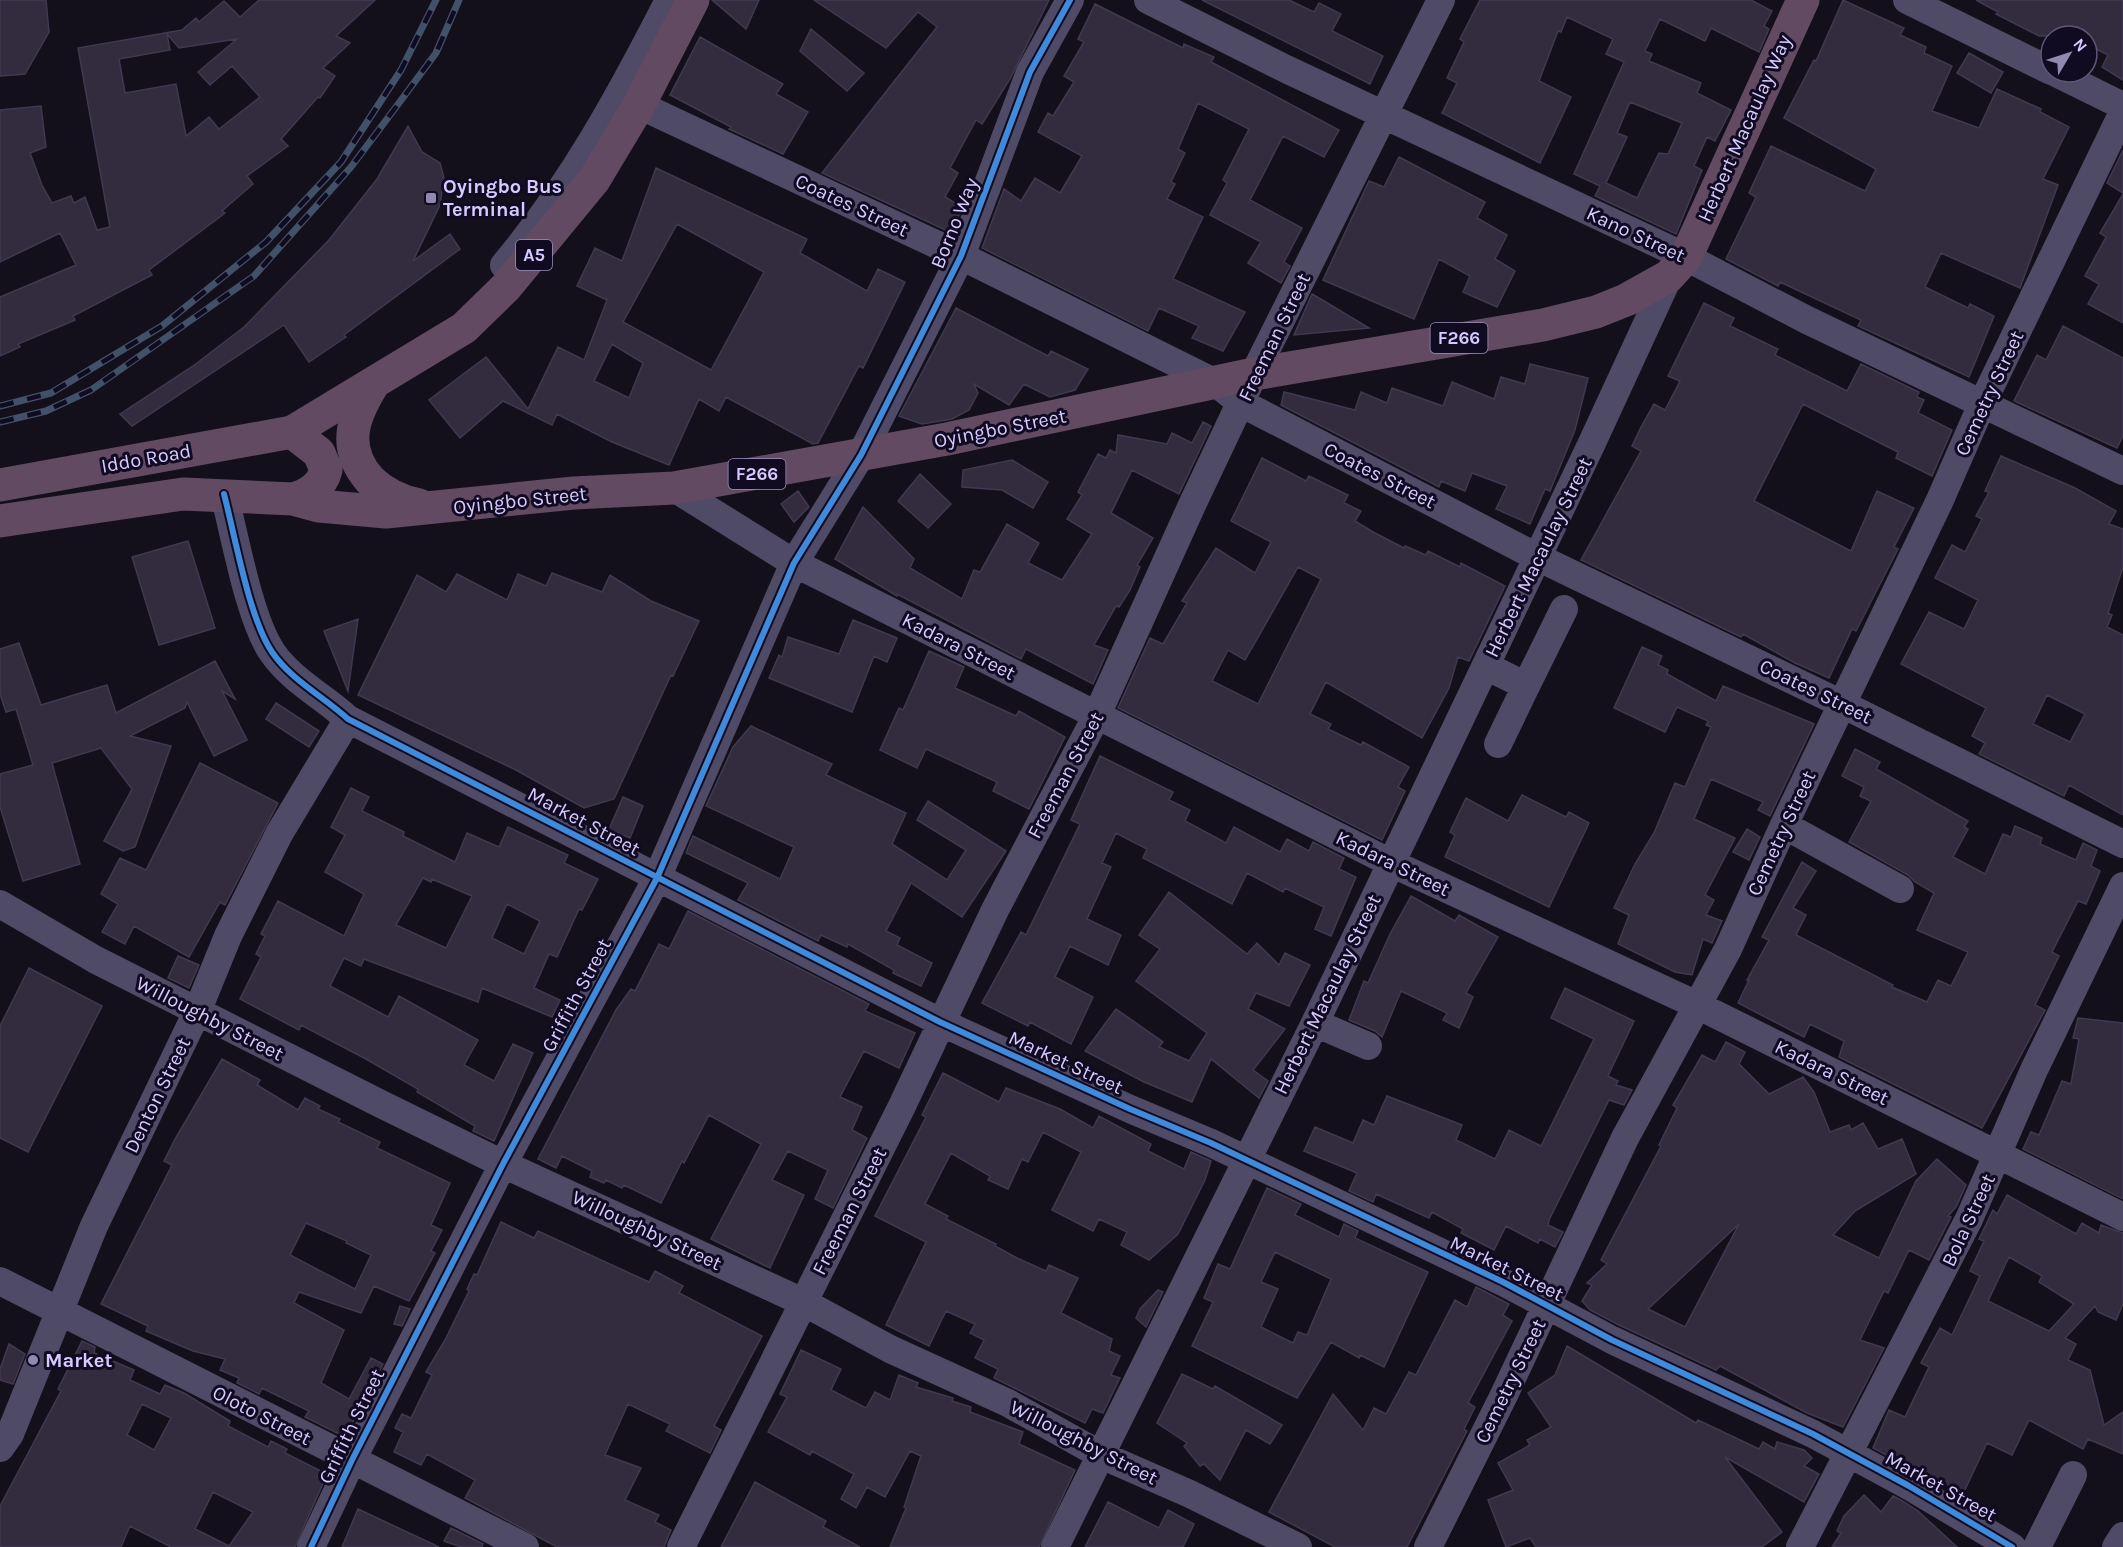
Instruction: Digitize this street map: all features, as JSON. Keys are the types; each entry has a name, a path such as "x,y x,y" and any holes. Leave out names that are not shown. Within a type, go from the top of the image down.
{"highway":[{"name":"A5","path":"292,432 464,328 506,287 594,180 639,105 693,0"},
{"name":"Herbert Macaulay Way","path":"1678,266 1803,0"},
{"name":"Oyingbo Street","path":"293,499 319,506 386,512 435,509 574,493 674,488 1237,387 1543,325 1596,312 1626,300 1678,266"},
{"name":"F266","path":"374,383 360,406 354,425 353,446 357,463 381,491 402,501 435,509"},
{"name":"Iddo Road","path":"0,485 292,432"},
{"path":"292,432 320,453 326,470 317,485 304,496 293,499"},
{"name":"Iddo Road","path":"0,521 183,494 224,494 293,499"}],"street":[{"path":"374,383 461,309 496,273 551,204 616,104 669,0"},
{"name":"Borno Way","path":"861,455 961,256 1030,72 1070,0"},
{"name":"Kano Street","path":"1148,0 1383,115 1678,266 1807,320 2123,471"},
{"name":"Freeman Street","path":"681,1547 901,1108 940,1022 1053,796 1097,715 1237,387 1383,115 1441,0"},
{"path":"1915,2 2039,64"},
{"path":"2078,84 2123,106"},
{"name":"Coates Street","path":"639,105 1237,387 1538,557 2123,843"},
{"name":"Cemetry Street","path":"1428,1547 1548,1305 1625,1138 1699,1006 1940,500 1982,404 2123,112"},
{"name":"Herbert Macaulay Street","path":"1055,1547 1245,1159 1315,1023 1678,266"},
{"name":"Griffith Street","path":"311,1547 352,1461 503,1164 657,878 794,563 861,455"},
{"name":"Kadara Street","path":"674,488 794,563 1391,863 1699,1006 2123,1217"},
{"name":"Market Street","path":"224,494 256,616 272,652 296,678 348,719 940,1022 1245,1159 1548,1305 1612,1340 1813,1434 1909,1486 2012,1547"},
{"path":"1498,744 1564,609"},
{"path":"1486,666 1526,686"},
{"name":"Denton Street","path":"3,1437 94,1226 197,1012 228,936 279,834 348,719"},
{"path":"1784,825 1900,889"},
{"name":"Bola Street","path":"1800,1547 1846,1453 1918,1321 1998,1154 2034,1070 2123,886"},
{"name":"Willoughby Street","path":"0,904 78,950 197,1012 503,1164 803,1302 890,1349 1008,1403 1101,1455 1190,1494 1298,1547"},
{"path":"1315,1023 1368,1046"},
{"name":"Oloto Street","path":"0,1281 37,1298 57,1312 525,1547"},
{"path":"2037,1547 2073,1475"},
{"path":"2116,1547 2123,1536"}],"building":[{"path":"0,0 46,0 49,32 25,74 0,76"},
{"path":"259,0 375,0 336,36 350,43 323,68 335,76 320,98 318,97 281,139 288,146 247,176 253,184 222,211 225,213 149,270 152,275 73,316 75,320 18,344 20,347 0,356 0,297 76,265 60,233 0,262 0,110 41,106 46,147 30,153 42,185 52,203 71,196 74,203 85,197 97,230 110,227 78,48 182,30 196,18 199,22 224,1 240,17","holes":["167,34 179,48 237,39 198,72 210,85 232,66 260,97 219,129 209,117 186,136 176,84 125,93 119,59 170,50"]},
{"path":"712,0 759,0 746,29"},
{"path":"814,0 1049,0 1010,79 982,124 976,120 950,168 958,173 945,197 962,207 952,233 822,173 937,27 918,12 886,48"},
{"path":"1202,0 1289,0 1314,12 1319,3 1341,14 1332,31 1383,56 1370,84"},
{"path":"1480,0 1751,0 1772,11 1764,26 1769,29 1759,52 1711,28 1705,41 1660,19 1645,51 1652,54 1649,61 1701,83 1697,93 1731,110 1715,141 1707,137 1694,166 1702,170 1676,234 1595,196 1600,186 1574,174 1624,62 1606,54 1613,39 1567,17 1561,32 1558,31 1539,81 1571,97 1540,163 1442,113 1457,83 1447,78 1464,42 1460,39","holes":["1630,102 1682,123 1668,154 1659,153 1637,198 1606,183 1627,137 1617,133"]},
{"path":"1843,0 1904,28 1900,35 1926,47 1924,53 1952,66 1932,111 1979,128 1997,89 2041,109 2040,112 2069,127 2043,179 2058,185 2020,288 1941,253 1925,287 1968,308 1970,304 1994,316 1969,377 1858,326 1861,320 1780,282 1778,286 1726,259 1756,197 1749,193 1771,146 1865,191 1876,169 1784,118 1814,60 1816,61"},
{"path":"1976,0 2123,0 2123,80 2102,67 2108,55 2099,50 2099,24 2039,24 2039,36 1996,14 1998,12"},
{"path":"1095,4 1183,48 1184,44 1214,57 1211,62 1339,130 1324,157 1283,136 1250,200 1302,228 1284,262 1290,266 1281,283 1248,263 1261,242 1210,215 1227,183 1223,180 1249,129 1198,103 1178,149 1185,153 1171,182 1175,184 1167,199 1203,217 1173,279 1245,312 1223,351 1192,338 1199,326 1159,308 1148,331 982,248 1004,189 1021,201 1035,178 1060,193 1082,156 1038,132 1048,113 1053,116 1074,82 1064,76 1084,42 1078,39"},
{"path":"811,29 864,73 847,91 800,51"},
{"path":"700,37 783,84 776,94 808,112 783,154 729,129 731,127 670,95"},
{"path":"1969,53 2003,72 1991,93 1957,73"},
{"path":"408,126 422,152 440,163 444,178 440,205 413,261 450,234 460,249 344,335 346,337 309,362 284,325 132,426 120,414 193,366 244,327 329,240 377,179"},
{"path":"2123,150 2123,193 2107,183"},
{"path":"1399,157 1485,202 1477,218 1507,235 1495,259 1515,271 1497,307 1463,292 1470,276 1439,259 1414,319 1323,280 1369,181 1384,187"},
{"path":"656,168 807,239 800,253 867,291 878,269 905,282 863,368 859,366 818,443 813,444 726,397 719,411 699,399 669,465 612,442 557,414 552,425 503,401 460,438 429,400 486,357 528,409 558,347 584,360 607,300 577,286 595,248 622,261","holes":["677,224 764,272 711,370 623,322","612,344 643,363 629,398 594,381"]},
{"path":"2123,194 2123,323 2088,304 2099,284 2085,276 2106,237 2100,233"},
{"path":"1312,294 1324,301 1369,328 1294,335"},
{"path":"1704,303 1734,318 1730,326 1778,349 1775,355 1847,391 1861,364 1919,392 1917,397 1924,400 1918,413 1952,430 1932,476 1896,458 1898,452 1803,404 1754,501 1851,551 1877,491 1914,508 1894,547 1898,549 1856,631 1852,629 1829,678 1795,663 1743,634 1741,637 1581,560 1641,451 1632,446 1641,427 1654,404 1665,410 1680,381 1668,376"},
{"path":"956,308 1048,356 1051,351 1088,369 1075,390 1050,397 1024,384 1009,405 974,384 978,393 969,410 952,419 922,424 899,416"},
{"path":"2063,326 2123,358 2123,436 2117,448 2014,401 2037,355 2046,360"},
{"path":"1530,364 1588,378 1575,430 1550,491 1545,489 1530,524 1496,509 1507,486 1472,473 1465,491 1441,481 1439,487 1281,405 1284,392 1355,410 1361,392 1387,403 1392,388 1443,406 1452,382 1494,399 1501,377 1525,384"},
{"path":"1203,422 1211,426 1179,494 1132,470 1111,513 1153,538 1137,565 1140,567 1130,590 1119,607 1116,606 1094,645 1108,650 1093,684 1026,649 1021,659 897,594 897,596 835,559 863,507 914,559 910,568 962,599 974,570 980,572 1007,524 1039,543 1028,563 1062,580 1092,534 1067,519 1082,495 1078,492 1098,454 1106,458 1110,450 1116,453 1118,435 1167,444 1172,433 1192,443"},
{"path":"2001,456 2075,488 2116,511 2109,524 2123,529 2123,567 2108,613 2112,615 2107,627 2123,635 2123,815 2069,785 2064,796 1979,754 1985,743 1972,736 1986,708 1901,664 1929,612 1964,629 1978,600 1935,578 1952,545 1965,552 1982,519 1976,516 1989,492 1985,491","holes":["2047,695 2085,714 2070,742 2033,724"]},
{"path":"1262,458 1306,481 1309,476 1348,495 1344,503 1361,511 1355,521 1373,532 1404,548 1405,546 1426,555 1428,551 1460,567 1461,563 1505,586 1469,661 1458,657 1449,688 1422,738 1326,682 1310,714 1331,724 1328,729 1361,745 1363,742 1409,767 1398,787 1405,791 1382,840 1118,708 1150,638 1163,644 1187,603 1182,601 1216,548 1255,573 1271,542 1231,521","holes":["1298,567 1321,579 1258,704 1212,681 1228,650 1245,660"]},
{"path":"1012,460 1048,482 1033,508 1002,490 962,487 963,470"},
{"path":"920,474 951,504 928,528 898,501"},
{"path":"798,491 809,507 794,522 781,504"},
{"path":"188,541 215,628 159,645 132,557"},
{"path":"552,573 602,592 610,575 651,601 699,621 673,676 671,675 614,799 584,808 516,770 358,695 417,575 446,592 457,574 507,600 518,574 546,586"},
{"path":"358,619 348,691 324,631"},
{"path":"853,620 897,638 887,662 874,656 852,712 769,678 779,655 782,657 788,637 839,654"},
{"path":"19,643 41,705 107,685 116,713 215,661 235,699 222,691 247,740 214,756 187,702 185,708 130,736 171,746 135,847 123,851 104,841 132,789 101,748 52,763 80,864 23,881 0,807 0,774 33,765 16,709 6,712 0,694 0,649"},
{"path":"1642,647 1662,656 1658,665 1668,670 1667,674 1716,701 1723,686 1814,724 1770,816 1758,810 1763,802 1711,779 1694,819 1735,838 1705,895 1714,900 1706,915 1722,921 1712,943 1703,939 1692,975 1675,972 1618,944 1629,915 1614,908 1635,864 1654,833 1675,783 1685,787 1711,727 1706,725 1708,721 1677,707 1665,732 1614,708"},
{"path":"929,651 964,667 955,688 1016,716 1019,711 1065,737 1029,809 993,791 997,782 926,749 917,768 880,750 899,708 903,710"},
{"path":"276,703 319,731 309,747 266,719"},
{"path":"751,726 832,764 826,775 906,813 892,844 947,880 966,850 917,820 928,801 1006,851 962,917 911,883 886,931 900,938 897,945 932,963 921,986 893,973 894,970 848,944 847,947 821,935 818,941 738,900 748,883 686,853 693,836 780,879 794,847 706,806 733,747"},
{"path":"1855,749 1880,762 1876,769 1968,821 1964,827 1968,829 1953,857 1985,874 2003,834 2011,837 2015,826 2042,838 2040,844 2076,860 2083,843 2097,850 2091,866 2100,871 2086,904 2078,901 2052,952 2059,956 2035,1005 2045,1010 1982,1128 1839,1057 1844,1041 1810,1024 1804,1037 1738,1003 1749,980 1747,980 1769,940 1762,937 1802,862 1816,871 1793,908 1806,915 1796,935 1893,985 1892,987 1927,1002 1938,980 1951,986 1968,952 1917,930 1934,893 1908,875 1849,842 1871,801 1860,796 1864,787 1842,776"},
{"path":"1100,756 1173,792 1169,800 1190,810 1185,821 1226,843 1234,827 1280,852 1287,839 1309,851 1313,842 1344,858 1339,869 1356,877 1331,936 1315,929 1324,907 1285,888 1283,892 1247,873 1232,904 1143,858 1147,849 1116,833 1102,863 1111,867 1087,919 1121,935 1108,965 1070,946 1055,977 1093,997 1071,1044 1030,1022 1028,1026 982,1003 1021,932 1026,935 1080,824 1071,820"},
{"path":"200,763 278,803 225,905 220,902 189,957 134,926 125,944 102,932 118,904 101,894 120,858 146,870"},
{"path":"351,788 369,797 362,811 404,832 403,836 455,862 467,833 499,847 508,827 568,855 564,863 598,879 582,910 579,909 557,957 549,954 534,988 560,1000 552,1017 482,988 478,1002 364,959 361,966 344,958 330,986 388,1017 399,996 478,1040 464,1065 494,1081 513,1044 533,1053 494,1141 473,1131 475,1126 366,1059 301,1025 299,1030 240,999 261,957 256,954 265,936 261,934 278,901 344,936 364,894 325,872 345,835 331,827","holes":["423,878 431,882 432,879 472,896 446,948 396,925","507,904 540,921 524,954 492,938"]},
{"path":"1522,795 1566,817 1569,812 1589,823 1549,907 1445,857 1455,835 1450,832 1466,798 1508,821"},
{"path":"623,797 643,806 630,838 609,829"},
{"path":"1747,829 1760,837 1749,860 1733,852"},
{"path":"1169,892 1247,954 1257,943 1279,965 1285,953 1310,965 1289,1006 1256,993 1248,1009 1285,1029 1253,1070 1268,1081 1259,1098 1211,1059 1192,1102 1144,1082 1085,1051 1116,1009 1163,1042 1159,1047 1189,1061 1207,1033 1136,981 1160,949 1139,935"},
{"path":"1411,896 1455,921 1459,915 1498,937 1466,993 1473,997 1459,1028 1443,1020 1447,1013 1401,991 1382,1037 1375,1031 1349,1020 1364,981 1368,983 1390,934"},
{"path":"688,911 869,1004 865,1011 915,1033 899,1068 864,1051 840,1097 862,1107 852,1130 867,1138 833,1208 815,1199 828,1170 788,1151 772,1180 804,1195 770,1268 711,1239 761,1144 709,1115 661,1203 624,1185 622,1188 606,1180 604,1183 590,1177 592,1171 562,1156 556,1168 538,1159 616,1010 631,989 635,991 659,944 669,949"},
{"path":"178,956 199,965 189,988 168,978"},
{"path":"29,968 102,1006 28,1152 0,1138 0,1026"},
{"path":"1565,988 1634,1021 1608,1076 1618,1081 1616,1085 1632,1090 1624,1105 1609,1100 1549,1220 1548,1225 1563,1232 1555,1247 1540,1239 1538,1243 1506,1226 1494,1250 1461,1233 1463,1229 1432,1212 1429,1218 1376,1194 1373,1202 1349,1191 1357,1173 1304,1151 1315,1127 1353,1143 1363,1120 1374,1125 1387,1096 1462,1125 1456,1140 1495,1159 1509,1130 1541,1146 1594,1039 1551,1018"},
{"path":"2078,1018 2123,1023 2123,1199 2023,1149 2031,1132 2039,1135 2062,1081 2071,1084 2079,1039 2073,1038"},
{"path":"1726,1042 1745,1052 1739,1064 1769,1094 1803,1077 1814,1092 1830,1132 1849,1125 1851,1130 1863,1123 1878,1149 1902,1139 1916,1174 1855,1211 1833,1235 1879,1258 1916,1181 1937,1159 1966,1185 1956,1207 1948,1216 1951,1217 1929,1260 1909,1250 1888,1293 1884,1291 1860,1340 1884,1348 1843,1427 1807,1413 1720,1366 1716,1370 1619,1325 1590,1310 1582,1301 1592,1285 1587,1283 1607,1264 1601,1260 1661,1146 1659,1145 1677,1108 1673,1105 1702,1055 1715,1062","holes":["1739,1224 1685,1327 1648,1309"]},
{"path":"222,1059 260,1080 257,1085 298,1110 305,1098 320,1106 318,1109 340,1119 338,1122 380,1142 377,1148 450,1183 431,1225 442,1230 431,1251 435,1253 409,1301 374,1286 361,1313 299,1292 294,1303 344,1330 321,1383 349,1399 371,1358 383,1364 345,1437 305,1417 309,1411 262,1388 259,1394 237,1383 239,1378 220,1370 225,1359 193,1351 146,1331 148,1326 101,1304 172,1165 164,1161","holes":["306,1223 347,1241 346,1243 371,1255 355,1289 290,1255"]},
{"path":"943,1073 999,1102 1006,1088 1060,1109 1093,1128 1099,1116 1151,1144 1148,1151 1184,1169 1191,1152 1211,1161 1205,1180 1178,1234 1149,1260 1121,1245 1127,1232 1099,1219 1093,1231 1052,1210 1081,1152 1043,1132 1028,1162 1022,1159 1008,1189 988,1180 990,1176 951,1153 925,1204 948,1216 946,1219 996,1244 995,1246 1015,1257 1046,1271 1049,1265 1078,1278 1061,1313 1112,1339 1109,1351 1120,1356 1111,1375 1120,1378 1103,1413 1092,1409 1085,1423 994,1378 998,1369 975,1358 984,1340 970,1333 975,1324 946,1311 929,1346 886,1325 926,1242 875,1216 926,1117 922,1115"},
{"path":"1267,1188 1301,1204 1295,1215 1339,1237 1344,1224 1358,1231 1355,1238 1428,1272 1384,1367 1360,1355 1359,1358 1331,1342 1297,1398 1192,1346 1213,1302 1204,1298 1218,1264 1230,1269","holes":["1275,1252 1331,1279 1307,1335 1298,1332 1293,1343 1261,1327 1278,1289 1261,1282"]},
{"path":"2007,1195 2076,1234 2082,1223 2099,1233 2101,1225 2123,1233 2123,1304 2116,1320 2098,1312 2095,1306 2065,1338 2076,1344 2068,1360 2090,1370 2104,1425 2123,1412 2123,1454 2088,1439 2083,1449 2029,1420 2012,1455 1987,1443 1963,1494 1927,1472 1925,1476 1873,1448 1889,1410 1905,1417 1929,1367 1921,1363 1940,1328 1952,1335 1980,1276 1970,1271 1984,1241 1979,1239 1993,1210 1997,1214","holes":["2009,1257 2042,1276 2039,1282 2074,1304 2049,1331 1988,1301"]},
{"path":"501,1222 534,1238 538,1231 649,1282 655,1271 683,1286 679,1293 762,1336 714,1426 721,1430 710,1453 666,1431 670,1424 628,1404 605,1455 641,1468 625,1500 659,1515 655,1522 671,1530 664,1547 557,1547 465,1498 475,1480 427,1454 421,1465 394,1452 403,1432 395,1428 402,1414 411,1418 432,1375 426,1372 445,1340 469,1291 467,1289 474,1274 477,1275"},
{"path":"1476,1287 1509,1304 1503,1315 1512,1321 1468,1403 1475,1407 1464,1429 1467,1431 1407,1547 1335,1547 1269,1512 1333,1394 1363,1430 1374,1408 1386,1414 1409,1372 1416,1375 1455,1300 1467,1307"},
{"path":"1158,1290 1163,1292 1146,1327 1136,1318 1140,1309"},
{"path":"400,1306 410,1309 402,1326 394,1324"},
{"path":"82,1341 95,1347 94,1353 134,1370 130,1380 160,1394 165,1385 184,1393 230,1421 228,1426 268,1447 271,1441 287,1449 285,1453 321,1471 317,1477 324,1481 295,1547 171,1547 130,1526 121,1547 0,1547 0,1506 61,1391 58,1389","holes":["142,1404 171,1418 154,1450 127,1435","213,1492 253,1512 229,1546 195,1529"]},
{"path":"9,1344 25,1354 13,1384 0,1380 0,1369"},
{"path":"1567,1346 1696,1423 1698,1420 1759,1449 1763,1442 1775,1449 1777,1442 1804,1450 1812,1458 1804,1466 1819,1474 1804,1502 1725,1457 1782,1532 1762,1547 1536,1547 1530,1538 1506,1547 1488,1500 1513,1490 1498,1463 1530,1445 1527,1440 1551,1427 1528,1393 1555,1375"},
{"path":"801,1350 841,1369 831,1390 866,1408 875,1392 890,1400 899,1375 918,1383 916,1387 953,1398 952,1401 971,1407 970,1412 1023,1432 1019,1444 1075,1470 1039,1547 890,1547 906,1508 904,1507 921,1456 910,1451 885,1497 867,1487 856,1508 841,1499 854,1474 812,1451 810,1455 768,1432 787,1397 780,1394"},
{"path":"1182,1374 1213,1389 1215,1386 1282,1425 1270,1444 1246,1430 1220,1480 1204,1464 1200,1466 1184,1446 1187,1443 1157,1423"},
{"path":"755,1482 826,1521 823,1527 860,1547 721,1547"},
{"path":"1864,1495 1881,1512 1893,1496 1901,1500 1918,1511 1957,1547 1832,1547 1841,1533 1837,1531 1844,1516"},
{"path":"1108,1502 1159,1528 1168,1510 1194,1524 1183,1547 1085,1547"},
{"path":"358,1509 439,1547 342,1547"},
{"path":"451,1528 483,1544 482,1547 461,1547 444,1541"}],"railway":[{"path":"0,406 51,393 162,326 266,242 341,162 401,70 436,0"},
{"path":"0,422 46,411 91,390 254,276 351,167 399,103 436,53 459,0"}],"cycle path":[{"path":"311,1547 352,1460 503,1164 657,878 794,563 861,455 961,256 1030,72 1070,0"},
{"path":"224,494 256,619 272,652 298,680 348,719 940,1022 1130,1109 1211,1143 1503,1282 1612,1340 1813,1434 1909,1486 2012,1547"}],"place":[{"name":"Oyingbo Bus Terminal","path":"431,198"},
{"name":"Market","path":"33,1360"}]}
